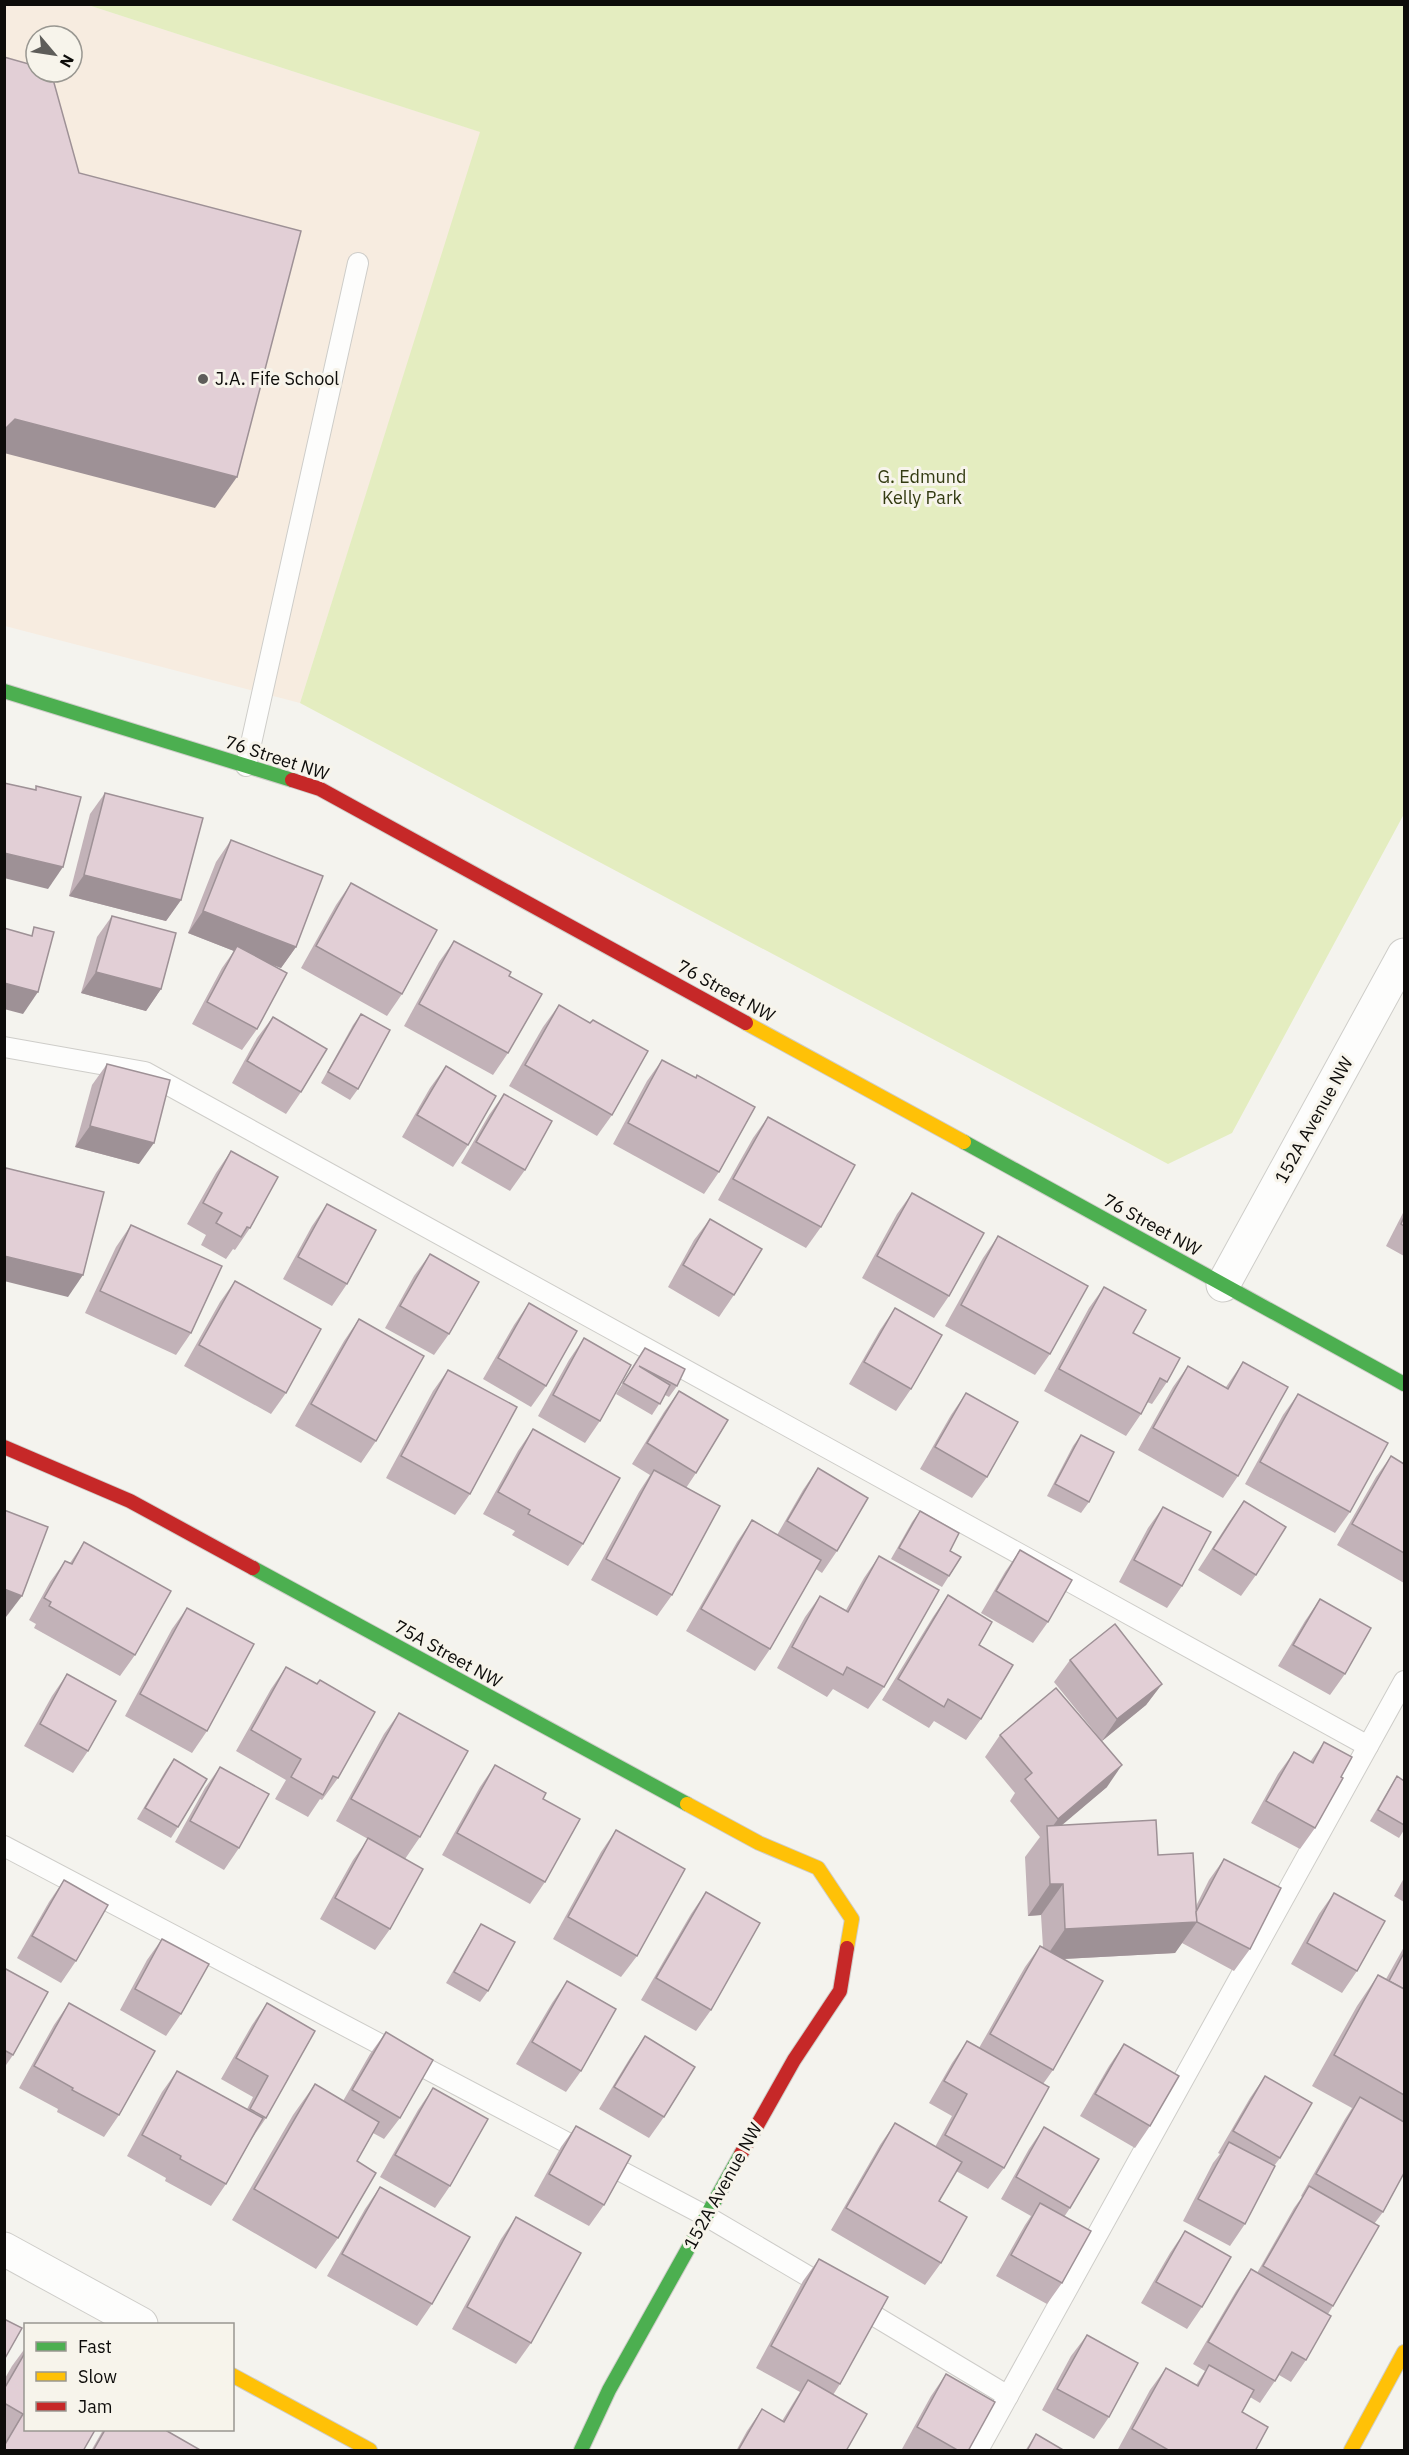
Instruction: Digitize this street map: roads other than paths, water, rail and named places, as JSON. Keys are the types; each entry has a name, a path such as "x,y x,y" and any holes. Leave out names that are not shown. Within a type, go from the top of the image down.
{"street":[{"name":"76 Street NW","path":"4,691 321,789 1404,1384"},
{"name":"152A Avenue NW","path":"1223,1285 1404,955"},
{"name":"75A Street NW","path":"4,1447 130,1501 759,1843 818,1868 852,1919"},
{"name":"152A Avenue NW","path":"581,2451 609,2390 706,2216 794,2060 840,1991 852,1919"},
{"path":"4,2250 137,2323"},
{"path":"1351,2451 1404,2352"},
{"path":"234,2376 370,2451"}],"lane":[{"path":"246,766 358,263"},
{"path":"4,1047 145,1072 1368,1746"},
{"path":"978,2451 1404,1681"},
{"path":"4,1846 706,2216 1008,2396"}],"place":[{"name":"J.A. Fife School","path":"203,379"}],"park label":[{"name":"G. Edmund Kelly Park","path":"922,487"}]}
